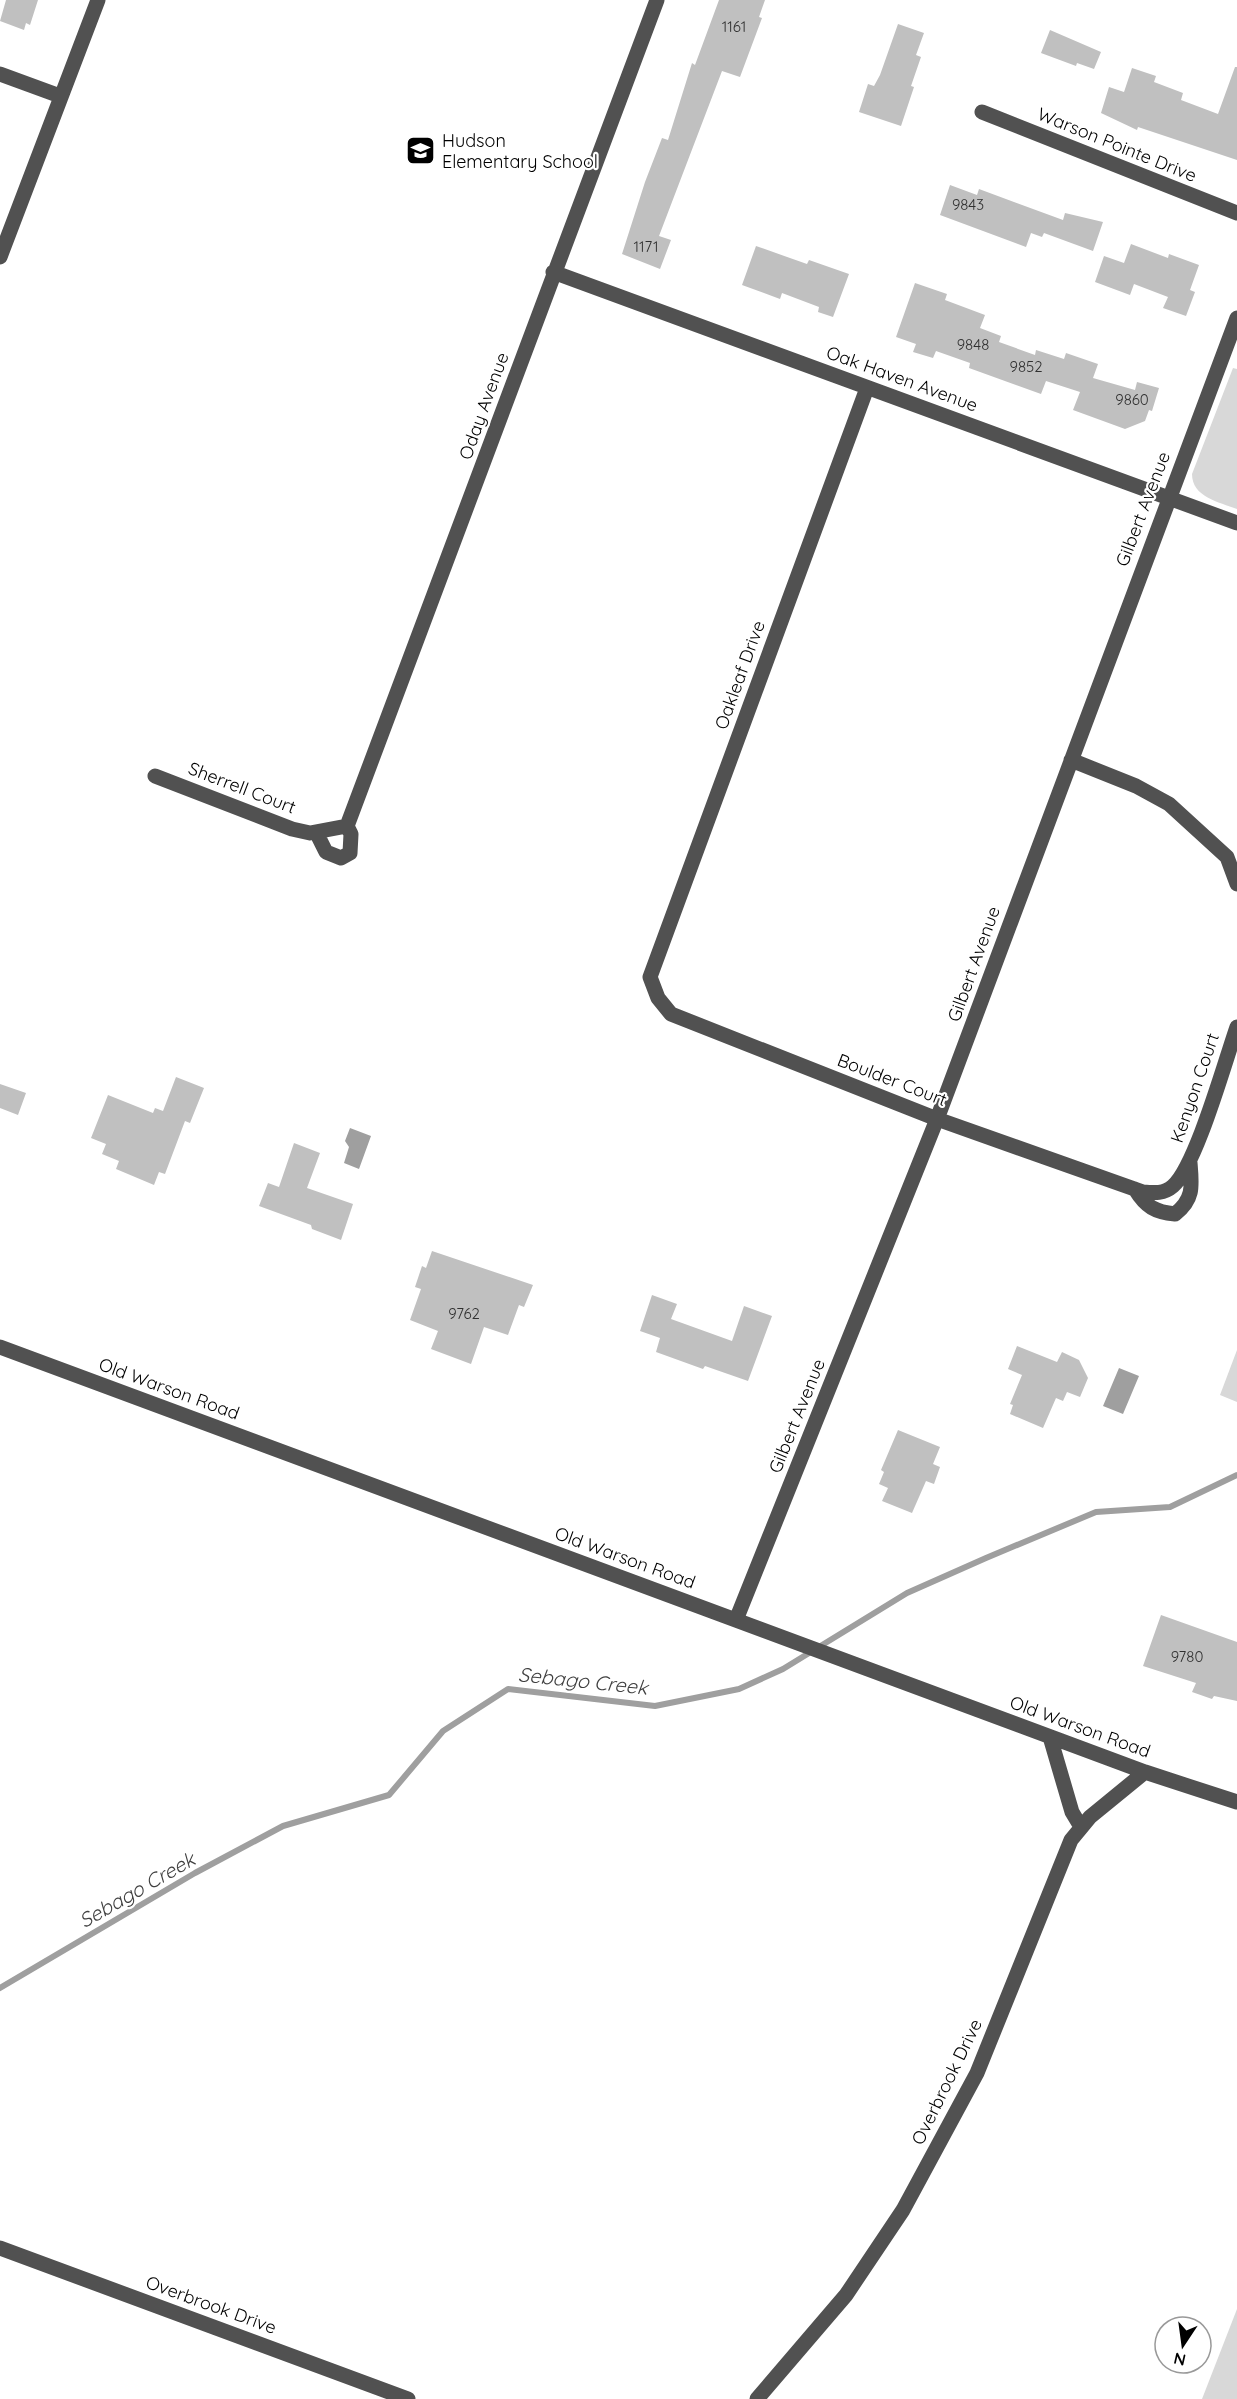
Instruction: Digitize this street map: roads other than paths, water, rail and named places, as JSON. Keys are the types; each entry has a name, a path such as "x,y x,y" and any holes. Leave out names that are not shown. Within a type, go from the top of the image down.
{"street":[{"path":"0,257 98,0"},
{"name":"Oday Avenue","path":"347,826 657,0"},
{"path":"0,74 60,96"},
{"name":"Warson Pointe Drive","path":"982,112 1237,213"},
{"name":"Oak Haven Avenue","path":"553,272 1237,523"},
{"name":"Gilbert Avenue","path":"736,1620 937,1119 1168,497 1237,318"},
{"name":"Oakleaf Drive","path":"650,977 867,387"},
{"path":"1071,760 1136,786 1168,804 1227,857 1236,880"},
{"name":"Sherrell Court","path":"155,776 292,829 316,832 347,826"},
{"path":"316,832 326,852 341,858 350,853 351,834 347,826"},
{"name":"Boulder Court","path":"650,977 657,998 671,1014 937,1119 1139,1191"},
{"name":"Kenyon Court","path":"1190,1163 1192,1182 1188,1204 1175,1214 1157,1212 1143,1202 1139,1191 1159,1194 1173,1186 1190,1163 1237,1027"},
{"name":"Old Warson Road","path":"0,1347 1145,1772 1237,1802"},
{"path":"1050,1737 1072,1812 1081,1827"},
{"name":"Overbrook Drive","path":"757,2399 846,2295 903,2210 977,2073 1071,1840 1090,1817 1145,1772"},
{"name":"Overbrook Drive","path":"0,2248 408,2399"}],"waterway":[{"name":"Sebago Creek","path":"0,1988 195,1873 283,1826 389,1795 443,1731 508,1689 655,1706 739,1689 783,1669 907,1593 986,1558 1096,1512 1170,1507 1237,1475"}],"place":[{"name":"Hudson Elementary School","path":"421,151"}]}
